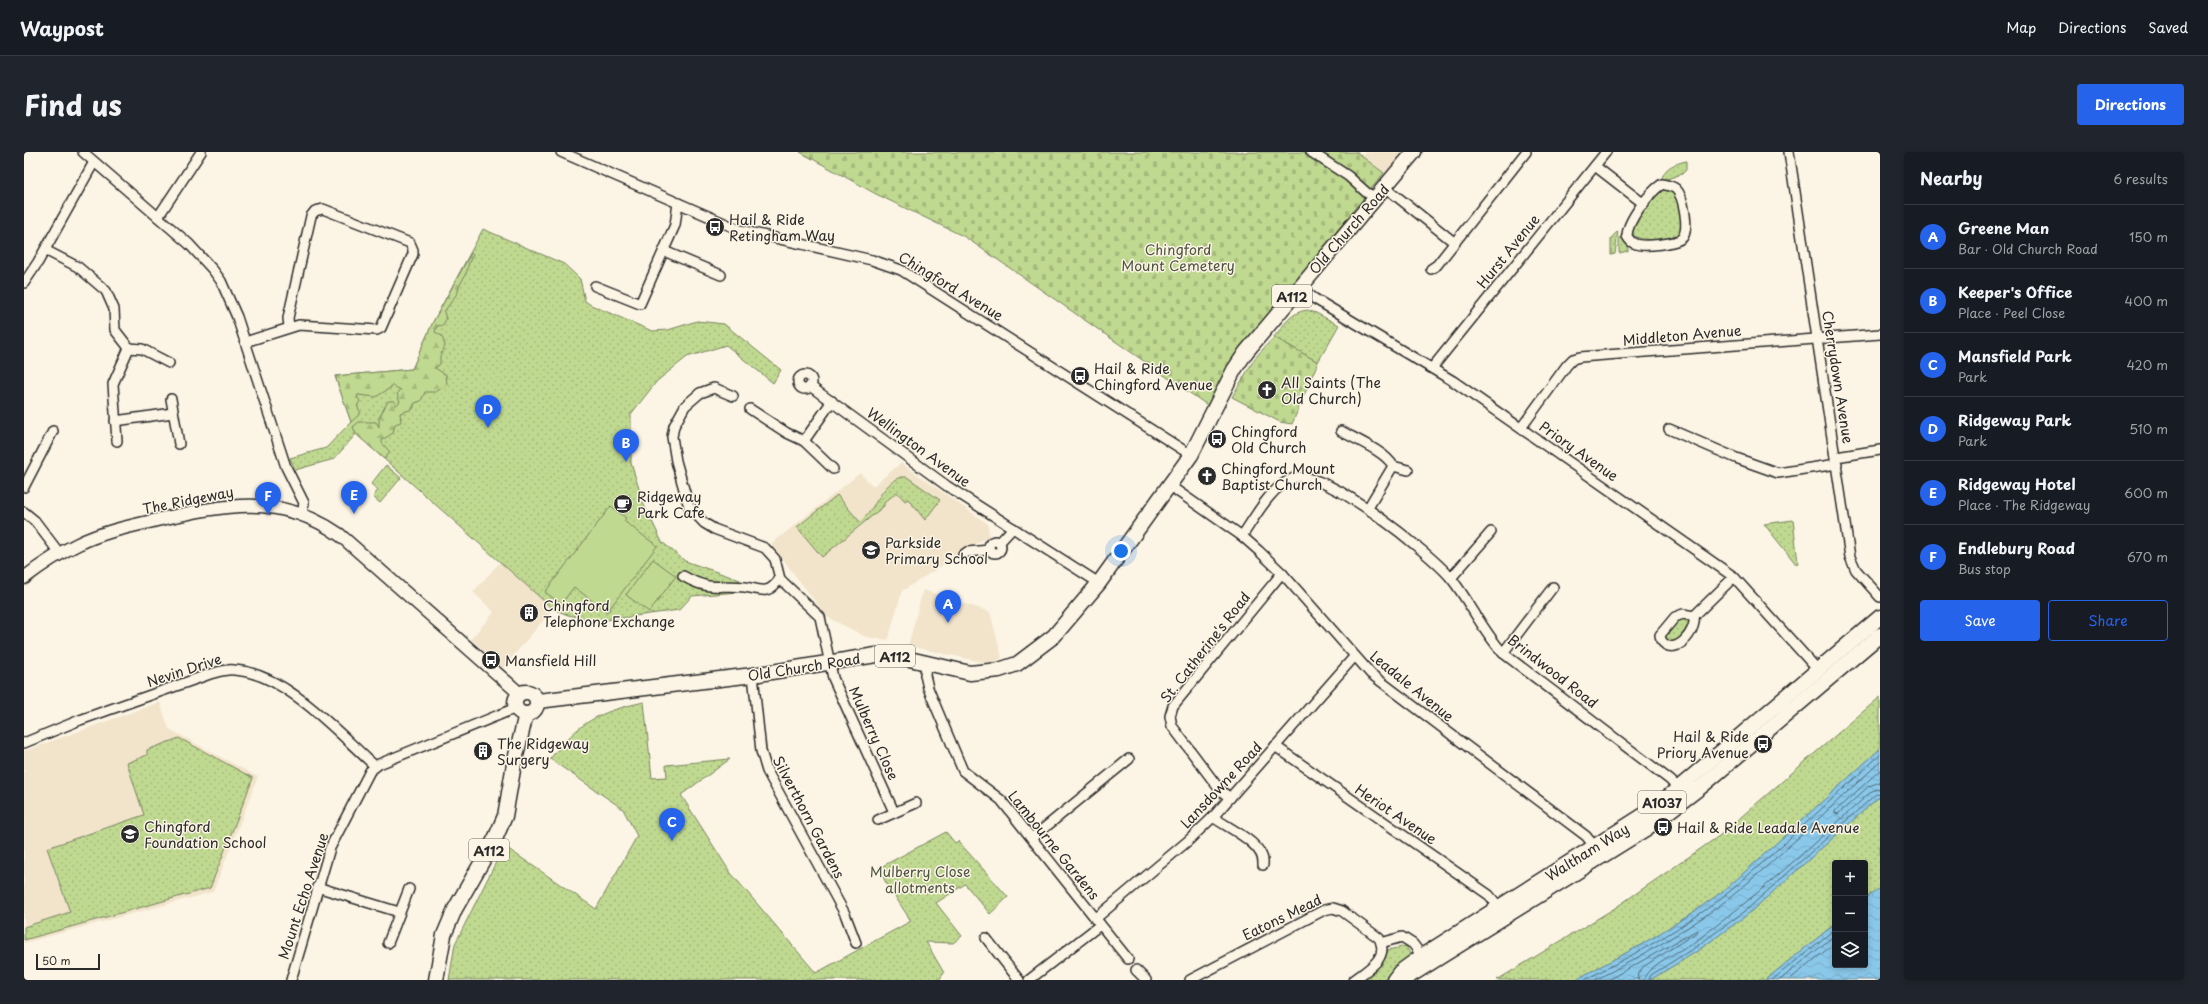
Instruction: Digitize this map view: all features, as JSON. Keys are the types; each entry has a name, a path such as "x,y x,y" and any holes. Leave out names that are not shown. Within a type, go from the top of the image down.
{"main road":[{"name":"Old Church Road","path":"538,701 753,675 829,664 876,655 905,658 970,673 998,670 1017,664 1054,636 1099,583 1191,455 1242,358 1299,287 1414,152"},
{"name":"The Ridgeway","path":"24,578 60,554 79,544 106,534 222,506 250,505 302,514 315,519 340,535 519,694"},
{"name":"Waltham Way","path":"1394,980 1400,972 1425,961 1639,827 1733,752 1842,657 1875,633 1880,617"},
{"name":"Waltham Way","path":"1801,692 1817,669 1842,657"},
{"path":"519,694 526,691 531,692 538,701"},
{"name":"A112","path":"436,980 444,935 465,892 495,839 505,816 521,711 515,699 519,694"},
{"name":"A112","path":"521,711 536,709 538,701"},
{"name":"Waltham Way","path":"1403,980 1425,961 1500,907 1549,883 1595,847 1639,827 1678,788 1733,752"}],"street":[{"path":"83,152 189,244 213,270 226,292 246,342 286,467 304,503 302,514"},
{"path":"158,217 201,152"},
{"name":"Chingford Avenue","path":"561,152 754,235 872,260 901,270 1191,455"},
{"path":"1311,152 1348,176 1367,193 1376,197"},
{"path":"1431,269 1454,243 1526,152"},
{"name":"Hurst Avenue","path":"1432,368 1606,152"},
{"name":"Cherrydown Avenue","path":"1789,152 1852,563 1880,597"},
{"path":"24,283 45,250 94,162"},
{"path":"1595,166 1644,204"},
{"path":"1662,184 1677,190 1682,200 1686,218 1683,237 1674,243 1642,245 1630,241 1627,236 1628,226 1644,204 1662,184"},
{"path":"1387,185 1390,191 1454,243"},
{"path":"595,286 640,304 675,225 678,203"},
{"path":"246,342 299,325 377,330 381,328 413,254 410,243 323,210 316,211 311,216 290,311 290,327"},
{"path":"45,250 78,267 106,291 112,300 115,330 128,348"},
{"path":"664,251 721,275"},
{"name":"Priory Avenue","path":"1299,287 1315,300 1432,368 1522,428 1734,577 1817,669"},
{"name":"Middleton Avenue","path":"1522,428 1567,365 1573,359 1580,357 1880,334"},
{"path":"128,348 142,349 169,363"},
{"path":"117,441 113,384 128,348"},
{"name":"Wellington Avenue","path":"810,386 947,486 1099,583"},
{"path":"683,576 697,584 716,588 739,586 765,591 772,588 780,579 775,559 766,548 714,529 695,514 685,495 678,468 672,437 674,426 684,406 700,393 714,388 733,396"},
{"path":"171,399 179,444"},
{"path":"804,441 832,401"},
{"path":"750,409 787,433 804,441 832,469"},
{"path":"115,421 173,413"},
{"path":"1669,429 1736,458 1778,473 1880,450"},
{"path":"24,487 53,431"},
{"path":"1341,431 1382,454 1393,466 1408,470"},
{"path":"1368,508 1393,466"},
{"name":"Brindwood Road","path":"1242,536 1276,488 1294,478 1302,476 1318,480 1368,508 1381,517 1451,578 1491,639 1503,653 1670,780 1678,788"},
{"name":"Leadale Avenue","path":"1170,486 1242,536 1282,573 1354,657 1388,689 1586,836 1595,847"},
{"path":"24,512 34,521 60,554"},
{"path":"963,555 967,552 990,550 989,545 992,542 999,543 1013,528"},
{"path":"1451,578 1491,532"},
{"name":"St. Catherine's Road","path":"1230,798 1220,790 1172,726 1170,716 1174,706 1282,573"},
{"path":"1694,616 1734,577"},
{"name":"Mulberry Close","path":"780,579 820,617 833,678 894,812"},
{"path":"1503,653 1553,587"},
{"name":"Lansdowne Road","path":"1029,980 1098,922 1213,817 1354,657"},
{"name":"Lambourne Gardens","path":"926,663 926,682 961,767 970,778 1000,798 1128,959"},
{"name":"Nevin Drive","path":"24,743 114,708 210,674 232,670 256,674 282,686 301,700 375,766"},
{"name":"Silverthorn Gardens","path":"753,675 762,751 766,771 845,914 856,943"},
{"path":"375,766 521,711"},
{"name":"Heriot Avenue","path":"1275,746 1490,894 1500,907"},
{"path":"1032,838 1129,759"},
{"name":"Mount Echo Avenue","path":"290,980 330,848 370,771 375,766"},
{"path":"878,820 916,803"},
{"path":"1213,817 1254,844 1263,856 1263,865"},
{"path":"317,887 399,912"},
{"path":"388,943 409,889"},
{"name":"Eatons Mead","path":"1190,980 1324,910 1333,908 1342,911 1379,938 1381,943"},
{"path":"986,938 1019,980"},
{"path":"1354,980 1381,956 1383,948 1381,943 1402,938 1413,944 1425,961"},
{"path":"1136,970 1146,980"}],"shaded area":[{"path":"1366,152 1406,152 1386,175 1362,156"},
{"name":"Parkside Primary School","path":"901,463 988,524 989,536 902,591 888,640 866,637 827,617 771,544 860,473 873,486"},
{"path":"501,561 553,609 503,668 471,639 494,612 473,592"},
{"path":"923,590 990,612 1002,658 994,662 982,662 908,646"},
{"name":"Chingford Foundation School","path":"160,702 169,729 258,777 213,892 24,943 24,751"}],"green space":[{"name":"Chingford Mount Cemetery","path":"800,152 1356,152 1384,173 1231,361 1210,407 965,237 876,194"},
{"path":"1686,161 1686,170 1682,174 1661,181 1664,172 1667,169"},
{"path":"1665,188 1670,191 1678,201 1681,214 1681,228 1679,234 1675,237 1663,240 1648,240 1635,237 1631,234 1631,226 1660,191"},
{"path":"483,229 564,264 580,279 585,301 591,305 652,331 668,330 697,321 724,324 781,370 773,383 726,345 687,357 657,381 631,414 631,463 644,505 662,542 685,561 740,580 738,592 692,596 679,610 599,621 568,615 553,609 356,434 334,459 295,470 290,458 326,448 351,422 335,376 412,369 433,322"},
{"path":"1618,231 1615,254 1611,255 1611,238"},
{"path":"1623,231 1628,243 1628,251 1619,253 1619,240"},
{"path":"471,253 473,255 458,292 444,312 446,319 443,325 437,326 435,332 442,336 445,346 440,356 440,364 435,368 446,375 447,384 436,392 425,392 421,401 415,403 413,409 400,413 401,422 395,424 393,433 382,440 382,443 390,452 384,459 356,434 353,427 359,422 376,422 379,427 379,418 388,401 395,401 395,406 400,402 397,394 401,390 393,386 376,397 358,395 357,397 360,401 357,406 361,413 351,422 335,376 412,369 433,322"},
{"path":"1307,310 1339,325 1318,362 1274,337 1292,316 1301,311"},
{"path":"1274,337 1318,362 1292,424 1280,422 1232,397 1255,358"},
{"path":"386,465 401,478 380,503 373,497 378,490 371,484"},
{"path":"902,477 907,477 940,500 925,520 908,499 905,501 897,492 884,503 884,506 822,557 797,527 837,495 860,522 866,517 884,490 895,480"},
{"path":"611,506 626,518 624,521 657,546 607,612 574,587 561,604 545,592"},
{"path":"1793,520 1798,563 1796,564 1764,524"},
{"path":"653,559 676,576 649,612 626,595"},
{"path":"1681,618 1691,620 1686,634 1671,643 1665,639 1664,636 1677,620"},
{"path":"1880,697 1880,749 1726,889 1688,916 1639,946 1575,980 1497,980 1615,908 1719,836"},
{"name":"Mulberry Close allotments","path":"644,702 652,778 667,777 666,765 730,759 681,795 730,872 816,973 911,921 885,881 879,868 946,832 955,843 958,841 1008,897 990,914 965,884 936,903 962,936 953,943 926,942 944,973 939,980 449,980 455,944 504,846 596,909 637,836 623,809 550,759 570,736 591,720 614,710"},
{"path":"179,738 253,778 210,888 24,940 24,927 70,912 47,848 144,815 127,763 147,755 147,750"},
{"path":"1880,796 1880,888 1868,897 1868,860 1832,860 1832,926 1765,980 1650,980 1696,952 1747,915"},
{"path":"1406,946 1410,954 1408,961 1382,980 1360,980 1383,961 1388,950"}],"water":[{"path":"1880,749 1880,796 1747,915 1696,952 1650,980 1575,980 1639,946 1688,916 1726,889"},
{"path":"1880,888 1880,980 1765,980 1832,926 1832,968 1868,968 1868,897"}],"place":[{"name":"Hail & Ride Retingham Way","path":"715,227"},
{"name":"Hail & Ride Chingford Avenue","path":"1080,376"},
{"name":"All Saints (The Old Church)","path":"1267,390"},
{"name":"Ridgeway Park","path":"488,428"},
{"name":"Chingford Old Church","path":"1217,439"},
{"name":"Keeper's Office","path":"626,462"},
{"name":"Chingford Mount Baptist Church","path":"1207,476"},
{"name":"Ridgeway Park Cafe","path":"623,504"},
{"name":"Ridgeway Hotel","path":"354,514"},
{"name":"Endlebury Road","path":"268,515"},
{"name":"Parkside Primary School","path":"871,550"},
{"name":"Chingford Telephone Exchange","path":"529,613"},
{"name":"Greene Man","path":"948,623"},
{"name":"Mansfield Hill","path":"491,660"},
{"name":"Hail & Ride Priory Avenue","path":"1763,744"},
{"name":"The Ridgeway Surgery","path":"483,751"},
{"name":"Hail & Ride Leadale Avenue","path":"1663,827"},
{"name":"Chingford Foundation School","path":"130,834"},
{"name":"Mansfield Park","path":"672,841"}]}
